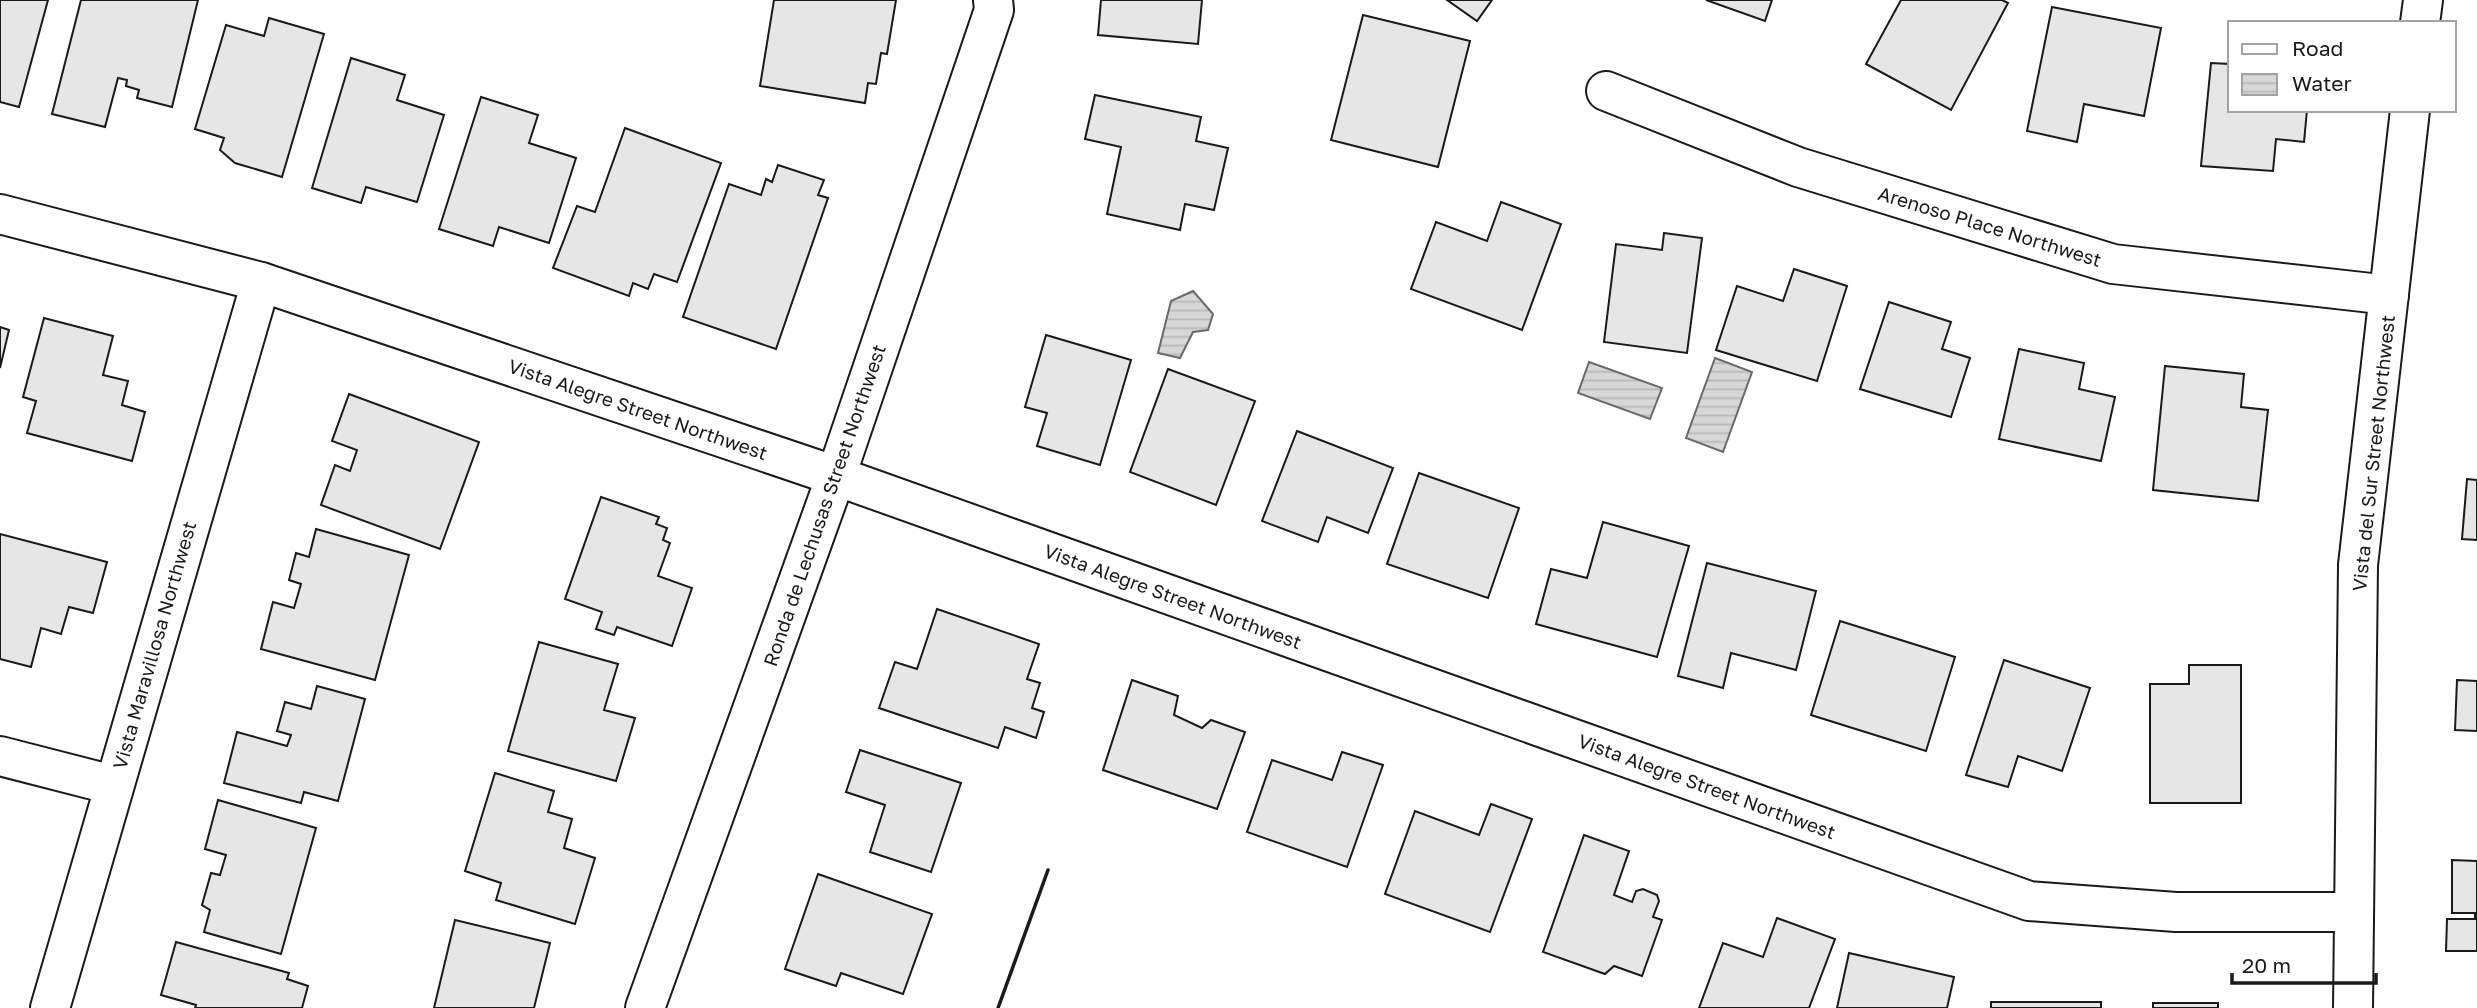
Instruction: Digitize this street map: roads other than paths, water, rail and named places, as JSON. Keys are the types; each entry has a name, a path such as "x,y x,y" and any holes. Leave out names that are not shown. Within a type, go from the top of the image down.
{"street":[{"name":"Ronda de Lechusas Street Northwest","path":"645,1008 836,476 994,10 993,0"},
{"path":"2420,21 2423,0"},
{"name":"Arenoso Place Northwest","path":"1606,91 1798,166 2113,264 2389,295"},
{"name":"Vista del Sur Street Northwest","path":"2353,1008 2358,565 2410,112"},
{"name":"Vista Alegre Street Northwest","path":"0,214 261,282 836,476 2029,901 2176,912 2354,912"},
{"name":"Vista Maravillosa Northwest","path":"50,1008 261,282"},
{"path":"0,756 113,785"}],"water":[{"path":"1193,291 1213,314 1208,330 1193,332 1180,358 1158,353 1171,301"},
{"path":"1715,358 1752,372 1723,452 1686,438"},
{"path":"1589,362 1662,388 1650,419 1578,393"}]}
